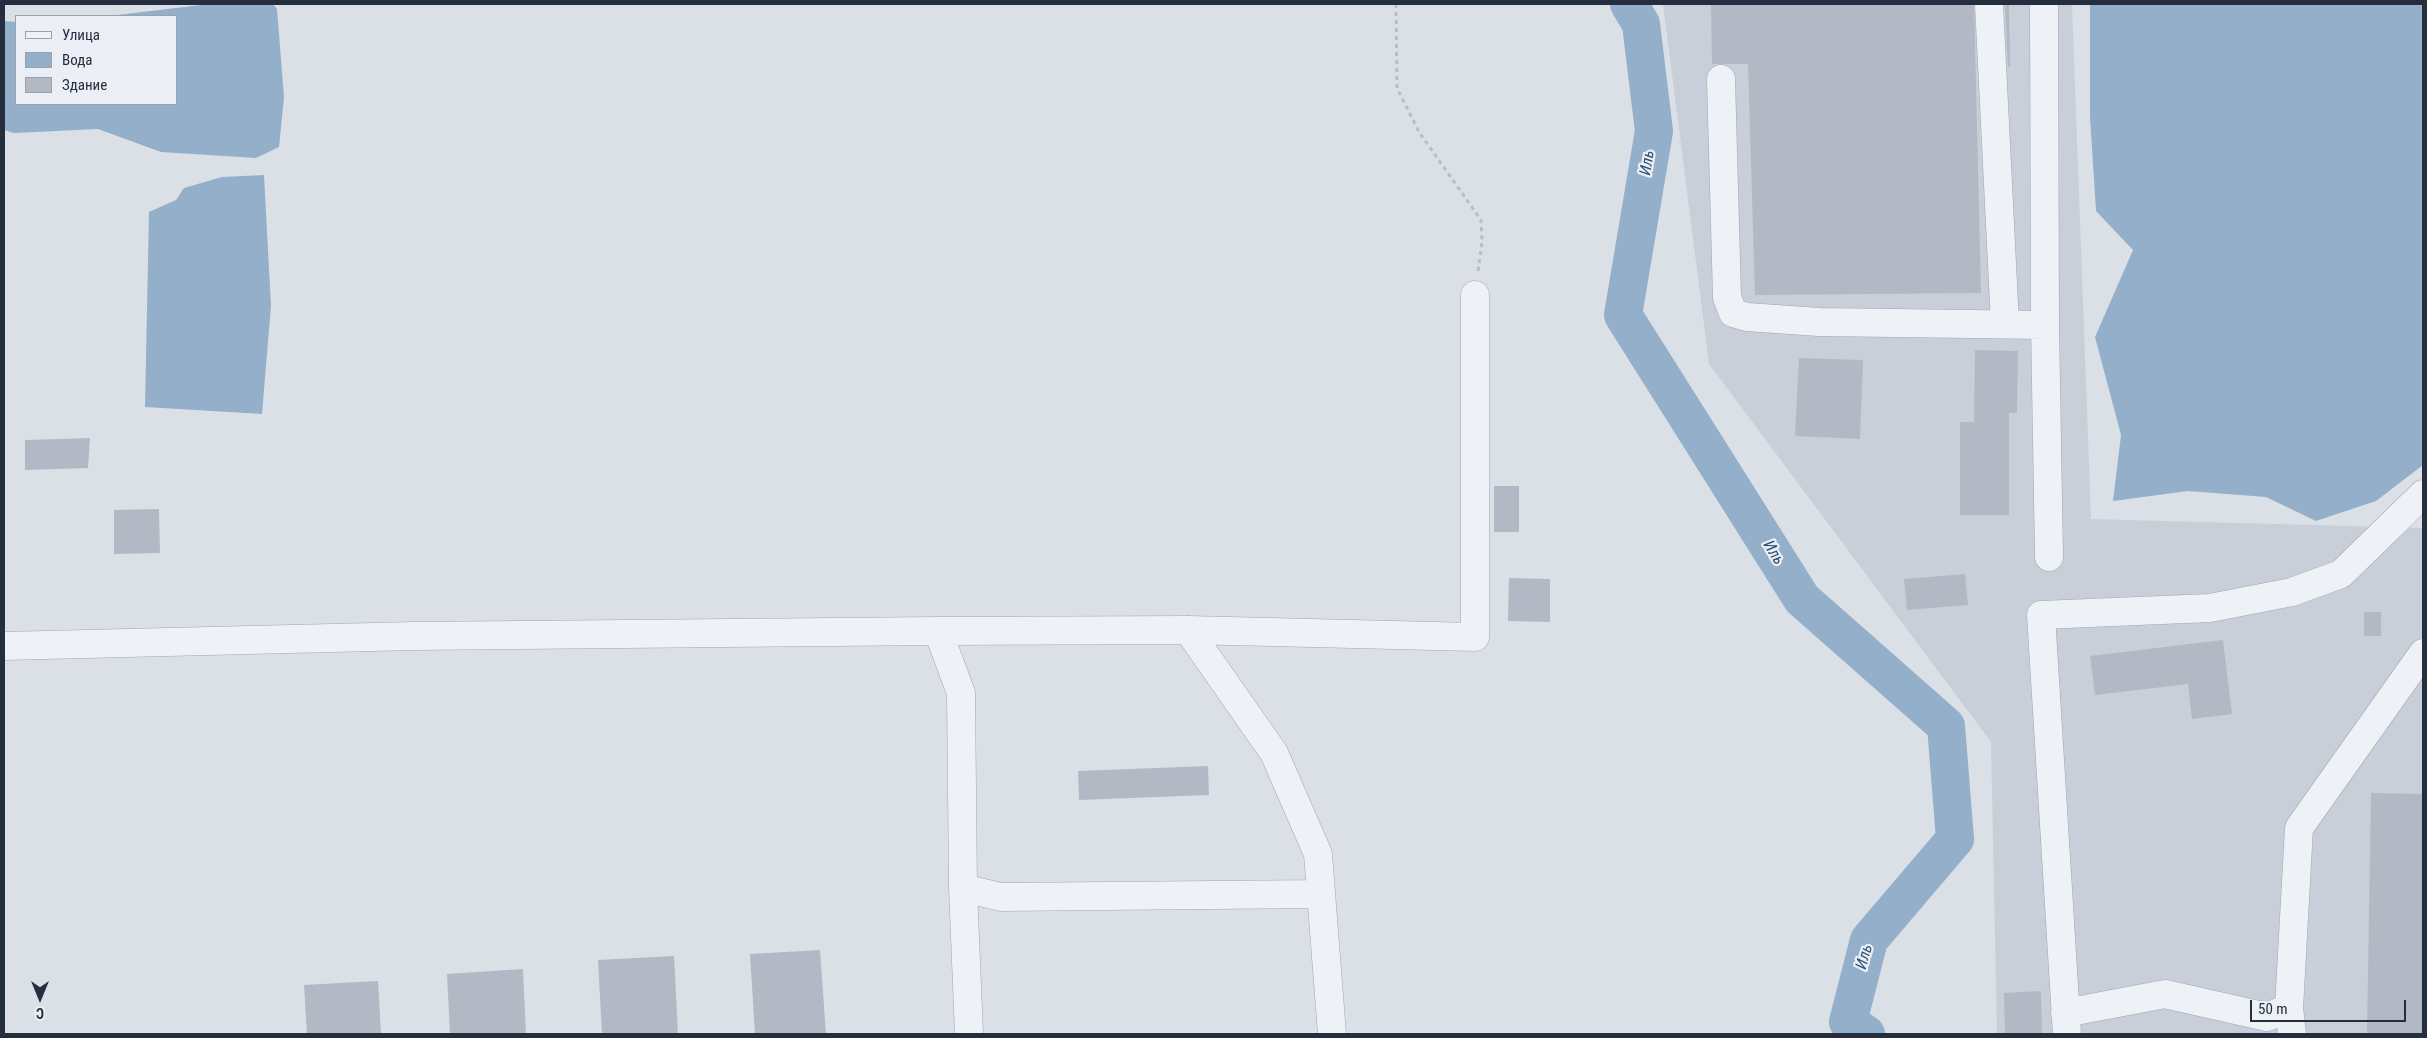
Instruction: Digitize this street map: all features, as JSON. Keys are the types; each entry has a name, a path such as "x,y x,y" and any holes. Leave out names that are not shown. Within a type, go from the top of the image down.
{"lane":[{"path":"1989,4 2005,324"},
{"path":"2044,4 2045,325 2049,556"},
{"path":"1721,79 1728,297 1733,313 1747,317 1819,322 2045,325"},
{"path":"4,646 414,636 938,631 1188,630 1475,636 1475,295"},
{"path":"2289,1008 2267,1017 2165,994 2066,1024 2041,615 2210,608 2292,592 2341,574 2423,494"},
{"path":"1188,630 1274,753 1318,854 1319,894 1332,1034"},
{"path":"938,631 960,693 963,888 968,1034"},
{"path":"2292,1034 2289,1008 2298,828 2423,653"},
{"path":"963,888 1001,897 1319,894"}],"path":[{"path":"1396,4 1397,88 1419,132 1481,220 1482,242 1475,295"}],"shaded area":[{"path":"1663,4 2072,4 2091,519 2423,528 2423,1034 1997,1034 1991,742 1709,364"}],"water":[{"path":"209,4 273,4 277,9 284,97 279,147 256,158 161,152 98,129 14,133 4,130 4,21 15,22 15,105 178,105 178,15 117,15"},
{"path":"2090,4 2423,4 2423,465 2376,501 2316,521 2266,497 2188,491 2113,501 2121,435 2095,337 2133,250 2096,211 2090,117"},
{"path":"264,175 271,306 262,414 145,407 149,212 176,200 184,188 222,177"}],"building":[{"path":"1711,4 1974,4 1981,293 1755,295 1748,64 1712,64"},
{"path":"2005,4 2009,4 2010,67 2008,67"},
{"path":"1975,350 2018,351 2017,413 2009,413 2009,515 1960,515 1960,422 1974,422"},
{"path":"1799,358 1863,360 1860,439 1795,436"},
{"path":"90,438 88,468 25,470 25,440"},
{"path":"1494,486 1519,486 1519,532 1494,532"},
{"path":"159,509 160,553 114,554 114,510"},
{"path":"1965,574 1968,605 1907,610 1904,579"},
{"path":"1509,578 1550,579 1550,622 1508,621"},
{"path":"2364,612 2381,612 2381,636 2364,636"},
{"path":"2223,640 2232,714 2192,719 2188,684 2095,695 2090,656"},
{"path":"1208,766 1209,795 1079,800 1078,771"},
{"path":"2371,793 2423,794 2423,1034 2367,1034"},
{"path":"820,950 826,1034 755,1034 750,954"},
{"path":"674,956 678,1034 602,1034 598,960"},
{"path":"523,969 526,1034 450,1034 447,974"},
{"path":"378,981 381,1034 307,1034 304,985"},
{"path":"2041,991 2042,1034 2005,1034 2004,993"}],"waterway":[{"name":"Иль","path":"1629,4 1641,24 1654,131 1623,315 1802,599 1946,726 1955,839 1869,940 1848,1022 1866,1034"}]}
